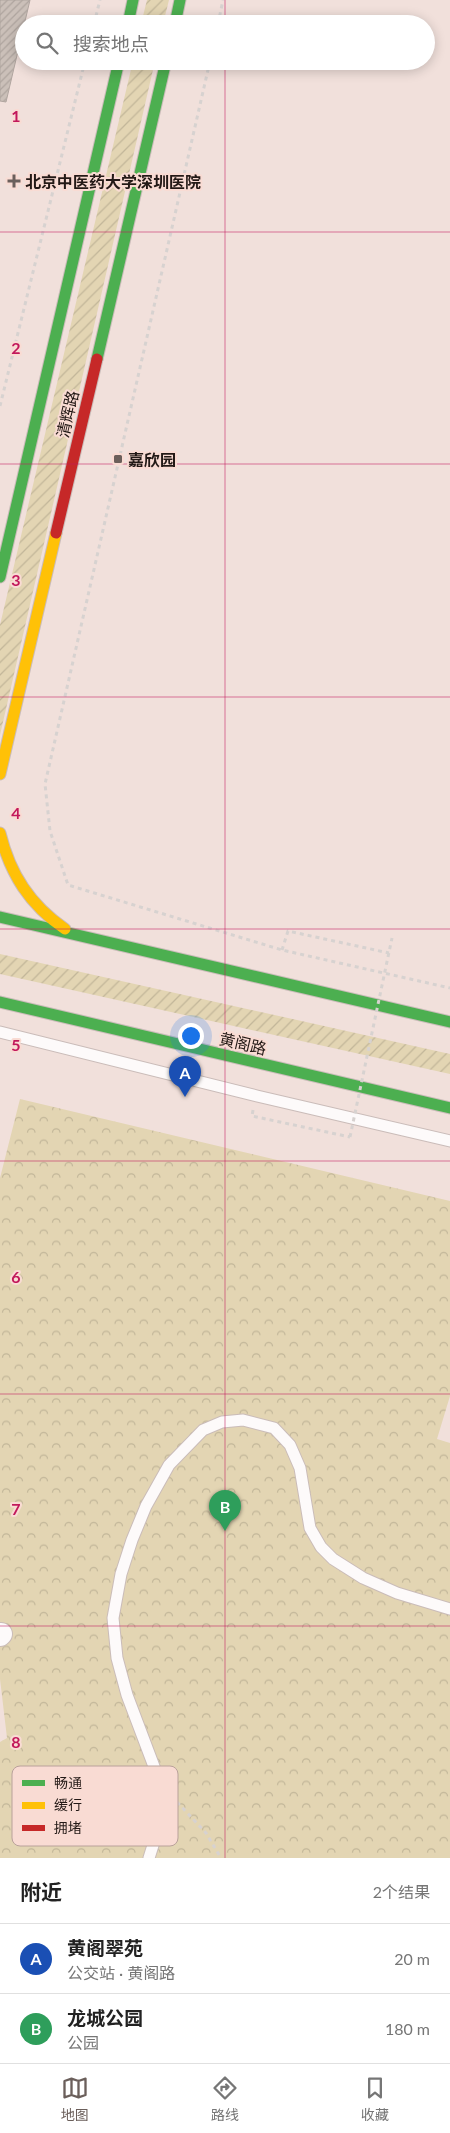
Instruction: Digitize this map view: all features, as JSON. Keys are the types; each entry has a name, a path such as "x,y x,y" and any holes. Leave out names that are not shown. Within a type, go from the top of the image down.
{"street":[{"path":"130,15 133,0"},
{"path":"177,15 180,0"},
{"name":"清辉路","path":"0,577 5,530 117,70"},
{"name":"清辉路","path":"0,774 164,70"},
{"path":"0,833 2,846 12,870 25,893 39,910 55,923 76,935"},
{"path":"0,917 450,1022"},
{"name":"黄阁路","path":"0,1002 450,1108"}],"lane":[{"path":"0,1032 257,1096 450,1140"},
{"path":"154,1766 127,1695 117,1658 113,1618 121,1574 146,1506 169,1465 203,1430 222,1422 243,1420 274,1428 290,1444 300,1468 310,1528 321,1547 333,1559 363,1578 397,1593 450,1609"}],"path":[{"path":"96,15 100,0"},
{"path":"220,15 224,0"},
{"path":"0,406 83,70"},
{"path":"208,70 45,784 50,832 68,885 282,950 450,988"},
{"path":"282,950 288,931 389,953"},
{"path":"257,1096 252,1116 350,1137 392,938"},
{"path":"178,1803 206,1833 221,1858"}],"green space":[{"path":"147,0 169,0 165,15 143,15"},
{"path":"131,70 153,70 0,735 0,625"},
{"path":"0,954 450,1054 450,1074 0,974"},
{"path":"20,1099 450,1201 450,1396 437,1439 450,1443 450,1858 0,1858 0,1742 7,1738 0,1679 0,1178"}],"building":[{"path":"0,0 30,0 26,15 15,15 15,64 6,102 0,101"}],"traffic: fast":[{"path":"130,15 133,0"},
{"path":"177,15 180,0"},
{"path":"0,577 117,70"},
{"path":"97,359 164,70"},
{"path":"0,917 450,1022"},
{"path":"0,1002 450,1108"}],"traffic: slow":[{"path":"0,774 56,533"},
{"path":"0,833 9,862 23,887 41,910 65,929"}],"traffic: jam":[{"path":"56,533 97,359"}],"place":[{"name":"北京中医药大学深圳医院","path":"14,181"},
{"name":"嘉欣园","path":"118,459"},
{"name":"黄阁翠苑","path":"185,1097"},
{"name":"龙城公园","path":"225,1531"}]}
